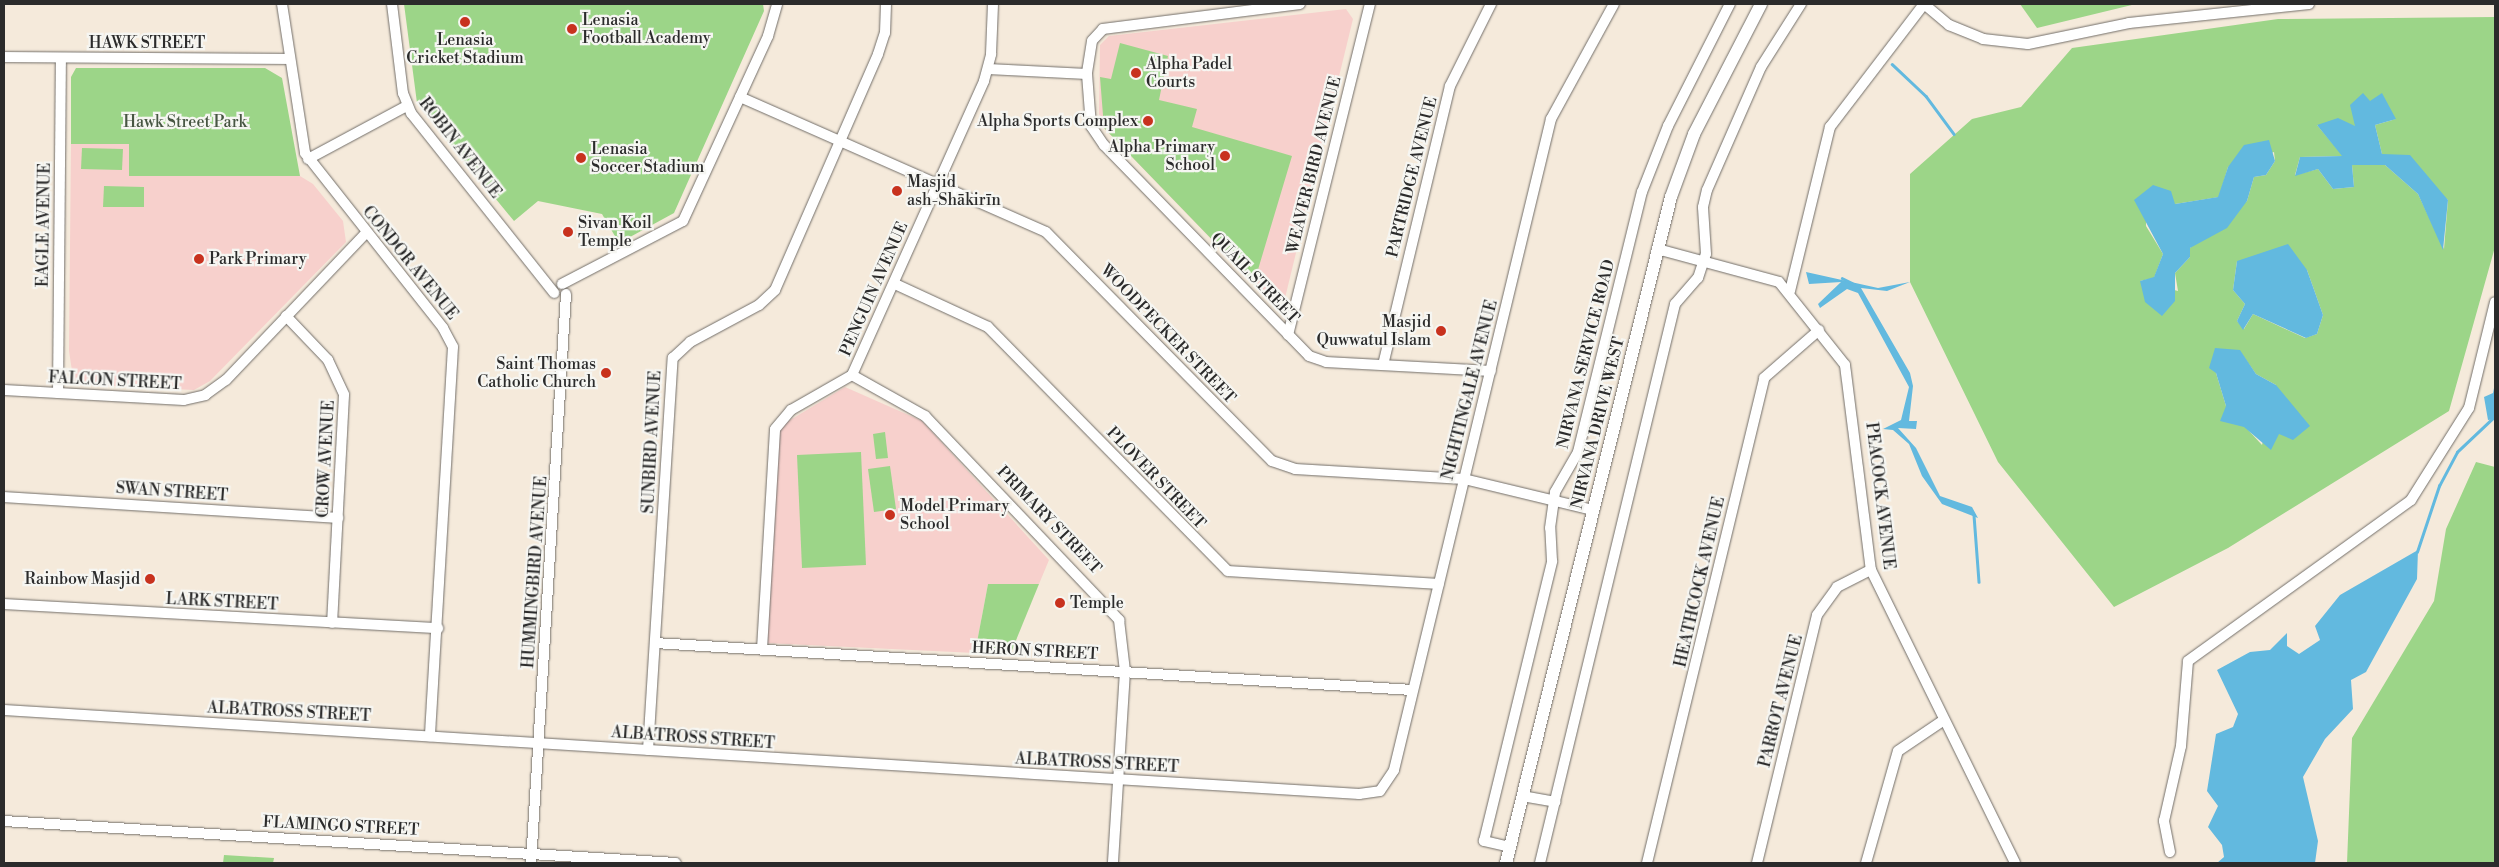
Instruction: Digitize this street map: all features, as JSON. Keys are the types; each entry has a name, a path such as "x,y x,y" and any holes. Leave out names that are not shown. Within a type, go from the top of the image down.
{"main road":[{"name":"NIRVANA DRIVE WEST","path":"1508,858 1657,249 1688,150 1760,4"}],"street":[{"name":"CONDOR AVENUE","path":"282,4 298,126 308,158 443,328 453,347 438,628 430,736"},
{"name":"ROBIN AVENUE","path":"392,4 407,106 534,266 561,290"},
{"path":"561,290 581,275 683,221 740,97 777,4"},
{"name":"SUNBIRD AVENUE","path":"648,750 673,358 690,342 759,305 775,290 883,42 886,4"},
{"name":"PENGUIN AVENUE","path":"762,649 775,429 791,410 852,376 895,284 988,69 993,4"},
{"name":"QUAIL STREET","path":"1300,4 1108,26 1094,36 1086,74 1088,117 1098,137 1314,359 1490,371"},
{"name":"WEAVER BIRD AVENUE","path":"1288,334 1370,4"},
{"name":"PARTRIDGE AVENUE","path":"1383,364 1450,86 1492,4"},
{"name":"NIGHTINGALE AVENUE","path":"1380,791 1394,770 1551,119 1614,4"},
{"name":"NIRVANA SERVICE ROAD","path":"1508,858 1484,841 1552,561 1553,501 1558,480 1578,452 1646,184 1668,126 1730,4"},
{"path":"1540,863 1675,304 1698,278 1704,259 1703,207 1715,169 1761,67 1801,4"},
{"path":"1790,291 1830,128 1924,4 1950,25 1982,39 2028,44 2129,23 2309,4"},
{"name":"HAWK STREET","path":"4,57 290,59"},
{"name":"EAGLE AVENUE","path":"58,393 61,58"},
{"path":"988,69 1086,74"},
{"name":"WOODPECKER STREET","path":"740,97 1054,238 1272,462 1295,469 1464,478 1593,510"},
{"path":"308,158 407,106"},
{"name":"FALCON STREET","path":"4,390 184,400 205,395 226,380 366,233"},
{"name":"PEACOCK AVENUE","path":"1657,249 1765,274 1790,291 1839,356 1850,380 1871,570 2015,863"},
{"name":"PLOVER STREET","path":"895,284 988,327 1228,571 1439,584"},
{"name":"HUMMINGBIRD AVENUE","path":"531,863 564,327 561,290"},
{"path":"2170,852 2164,822 2181,746 2188,661 2411,500 2469,408 2495,302"},
{"name":"CROW AVENUE","path":"286,316 328,360 343,387 332,623"},
{"name":"HEATHCOCK AVENUE","path":"1647,863 1764,378 1819,330"},
{"name":"PRIMARY STREET","path":"852,376 925,416 1094,590 1122,627 1125,671 1112,863"},
{"name":"SWAN STREET","path":"4,497 338,518"},
{"name":"PARROT AVENUE","path":"1757,863 1817,615 1837,587 1871,570"},
{"name":"LARK STREET","path":"4,604 438,628"},
{"name":"HERON STREET","path":"655,642 1413,690"},
{"name":"ALBATROSS STREET","path":"4,710 1359,794 1380,791"},
{"path":"1866,863 1898,751 1944,720"},
{"path":"1522,796 1554,802"},
{"name":"FLAMINGO STREET","path":"4,821 531,852 676,863"}],"shaded area":[{"name":"Alpha Primary School","path":"1346,9 1353,19 1284,302 1273,303 1104,128 1099,114 1100,45 1109,36"},
{"name":"Park Primary","path":"71,144 129,144 129,176 300,176 313,184 343,221 346,242 210,381 194,390 74,384 69,351"},
{"name":"Model Primary School","path":"845,387 922,421 1049,560 1039,584 988,584 975,653 766,643 777,428"}],"green space":[{"name":"Lenasia Soccer Stadium","path":"404,4 763,4 764,11 674,213 619,243 602,214 538,201 514,221 417,103"},
{"path":"2020,4 2136,4 2037,28"},
{"path":"2495,17 2495,247 2449,411 2228,548 2114,607 1998,462 1910,282 1910,174 1972,119 2021,107 2072,48 2278,19","holes":["2396,119 2375,125 2382,154 2448,200 2444,249 2418,194 2385,165 2352,165 2354,187 2333,189 2318,169 2295,175 2300,157 2343,156 2317,125 2356,126","2274,152 2275,161 2266,175 2254,177 2247,201 2190,248 2190,257 2175,273 2178,291 2140,281 2154,278 2163,254 2146,226 2146,216 2175,204 2219,197 2228,167","2237,261 2307,270 2323,315 2317,334 2305,338 2253,314 2244,329 2237,321 2245,304 2233,290","2239,350 2256,374 2276,385 2262,445 2226,406 2216,373"]},
{"path":"1120,43 1168,56 1159,100 1197,109 1192,127 1292,156 1254,283 1104,128 1100,77 1111,79"},
{"name":"Hawk Street Park","path":"76,68 265,68 282,78 300,176 129,176 129,144 71,144 71,77"},
{"path":"82,148 123,149 122,170 81,169"},
{"path":"104,186 144,187 144,207 103,207"},
{"path":"885,432 888,458 876,459 873,434"},
{"path":"861,452 866,565 802,568 797,455"},
{"path":"2476,462 2495,467 2495,863 2347,863 2352,738 2434,601 2446,529"},
{"path":"890,466 896,509 874,512 868,469"},
{"path":"988,584 1039,584 1010,655 975,653"},
{"path":"224,855 274,858 273,863 223,863"}],"water":[{"path":"2363,93 2370,101 2382,93 2396,119 2375,125 2382,154 2410,155 2448,200 2443,250 2418,194 2385,165 2352,165 2354,187 2333,189 2318,169 2295,176 2300,157 2342,156 2317,125 2338,118 2355,126 2350,105"},
{"path":"2269,140 2275,161 2266,175 2254,177 2247,201 2227,228 2190,248 2190,257 2175,273 2175,301 2162,316 2145,302 2140,281 2154,277 2163,254 2134,200 2153,185 2171,191 2175,204 2218,197 2228,167 2244,145"},
{"path":"2288,244 2307,270 2323,315 2317,334 2306,338 2253,314 2243,330 2237,321 2245,304 2233,290 2237,261"},
{"path":"1806,272 1878,288 1910,282 1887,291 1861,288 1910,373 1913,386 1909,421 1917,421 1916,429 1898,428 1916,448 1940,496 1972,507 1978,518 1942,504 1922,476 1909,444 1893,430 1883,429 1901,420 1909,387 1858,293 1847,289 1820,308 1818,304 1841,282 1809,284"},
{"path":"2215,348 2240,350 2256,374 2276,385 2310,426 2293,440 2279,434 2271,450 2244,427 2220,421 2226,406 2216,373 2209,368"},
{"path":"2495,383 2495,419 2488,420 2484,397 2493,393"},
{"path":"2418,550 2417,579 2366,672 2351,680 2353,709 2325,739 2303,777 2318,841 2315,863 2217,863 2224,857 2222,845 2208,827 2218,806 2207,791 2216,734 2233,727 2238,714 2217,670 2250,652 2270,650 2287,633 2287,646 2299,654 2320,640 2315,626 2340,595"}],"waterway":[{"path":"1892,64 1926,96 1954,134"},
{"path":"1842,278 1852,283"},
{"path":"2417,552 2439,486 2457,452 2495,416"},
{"path":"1974,515 1979,582"}],"place":[{"name":"Lenasia Cricket Stadium","path":"465,22"},
{"name":"Lenasia Football Academy","path":"572,29"},
{"name":"Alpha Padel Courts","path":"1136,73"},
{"name":"Alpha Sports Complex","path":"1148,121"},
{"name":"Alpha Primary School","path":"1225,156"},
{"name":"Lenasia Soccer Stadium","path":"581,158"},
{"name":"Masjid ash-Shākirīn","path":"897,191"},
{"name":"Sivan Koil Temple","path":"568,232"},
{"name":"Park Primary","path":"199,259"},
{"name":"Masjid Quwwatul Islam","path":"1441,331"},
{"name":"Saint Thomas Catholic Church","path":"606,373"},
{"name":"Model Primary School","path":"890,515"},
{"name":"Rainbow Masjid","path":"150,579"},
{"name":"Temple","path":"1060,603"}]}
